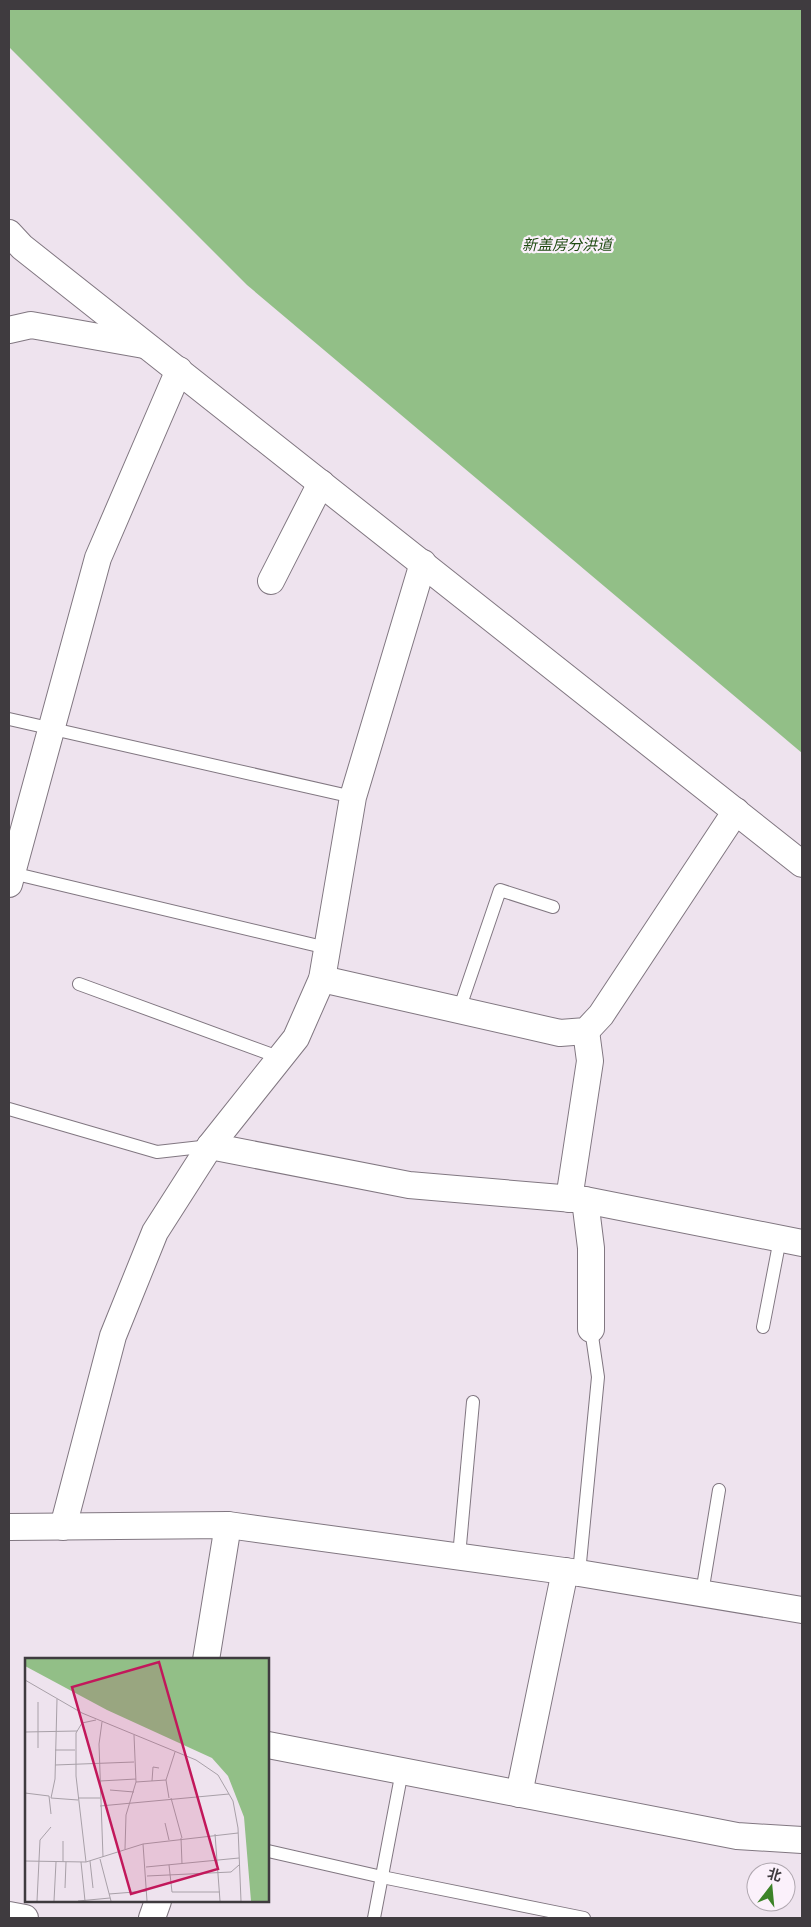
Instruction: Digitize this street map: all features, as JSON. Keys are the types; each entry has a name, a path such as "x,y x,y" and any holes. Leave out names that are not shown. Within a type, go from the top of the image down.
{"street":[{"path":"9,233 22,247 802,864"},
{"path":"9,330 31,325 147,345"},
{"path":"10,879 98,558 178,370"},
{"path":"271,580 321,483"},
{"path":"63,1527 113,1336 155,1232 210,1146 296,1038 322,978 353,797 423,563"},
{"path":"322,978 560,1032 586,1031 601,1015 736,811"},
{"path":"586,1031 590,1061 577,1199 591,1248 591,1329"},
{"path":"210,1146 409,1185 577,1199 791,1241"},
{"path":"206,1658 228,1525"},
{"path":"9,1527 228,1525 572,1572 802,1610"},
{"path":"519,1794 572,1572"},
{"path":"269,1745 737,1836 802,1840"},
{"path":"152,1918 158,1902"},
{"path":"9,1915 25,1918"}],"lane":[{"path":"9,719 353,797"},
{"path":"10,879 328,948"},
{"path":"459,1010 500,890 553,907"},
{"path":"79,984 281,1058"},
{"path":"9,1109 157,1152 210,1146"},
{"path":"763,1328 791,1241"},
{"path":"572,1572 598,1377 591,1329"},
{"path":"459,1556 473,1402"},
{"path":"702,1593 719,1490"},
{"path":"374,1918 402,1771"},
{"path":"269,1851 382,1877 584,1918"}],"water":[{"name":"新盖房分洪道","path":"9,9 802,9 802,753 247,285 9,47"}]}
